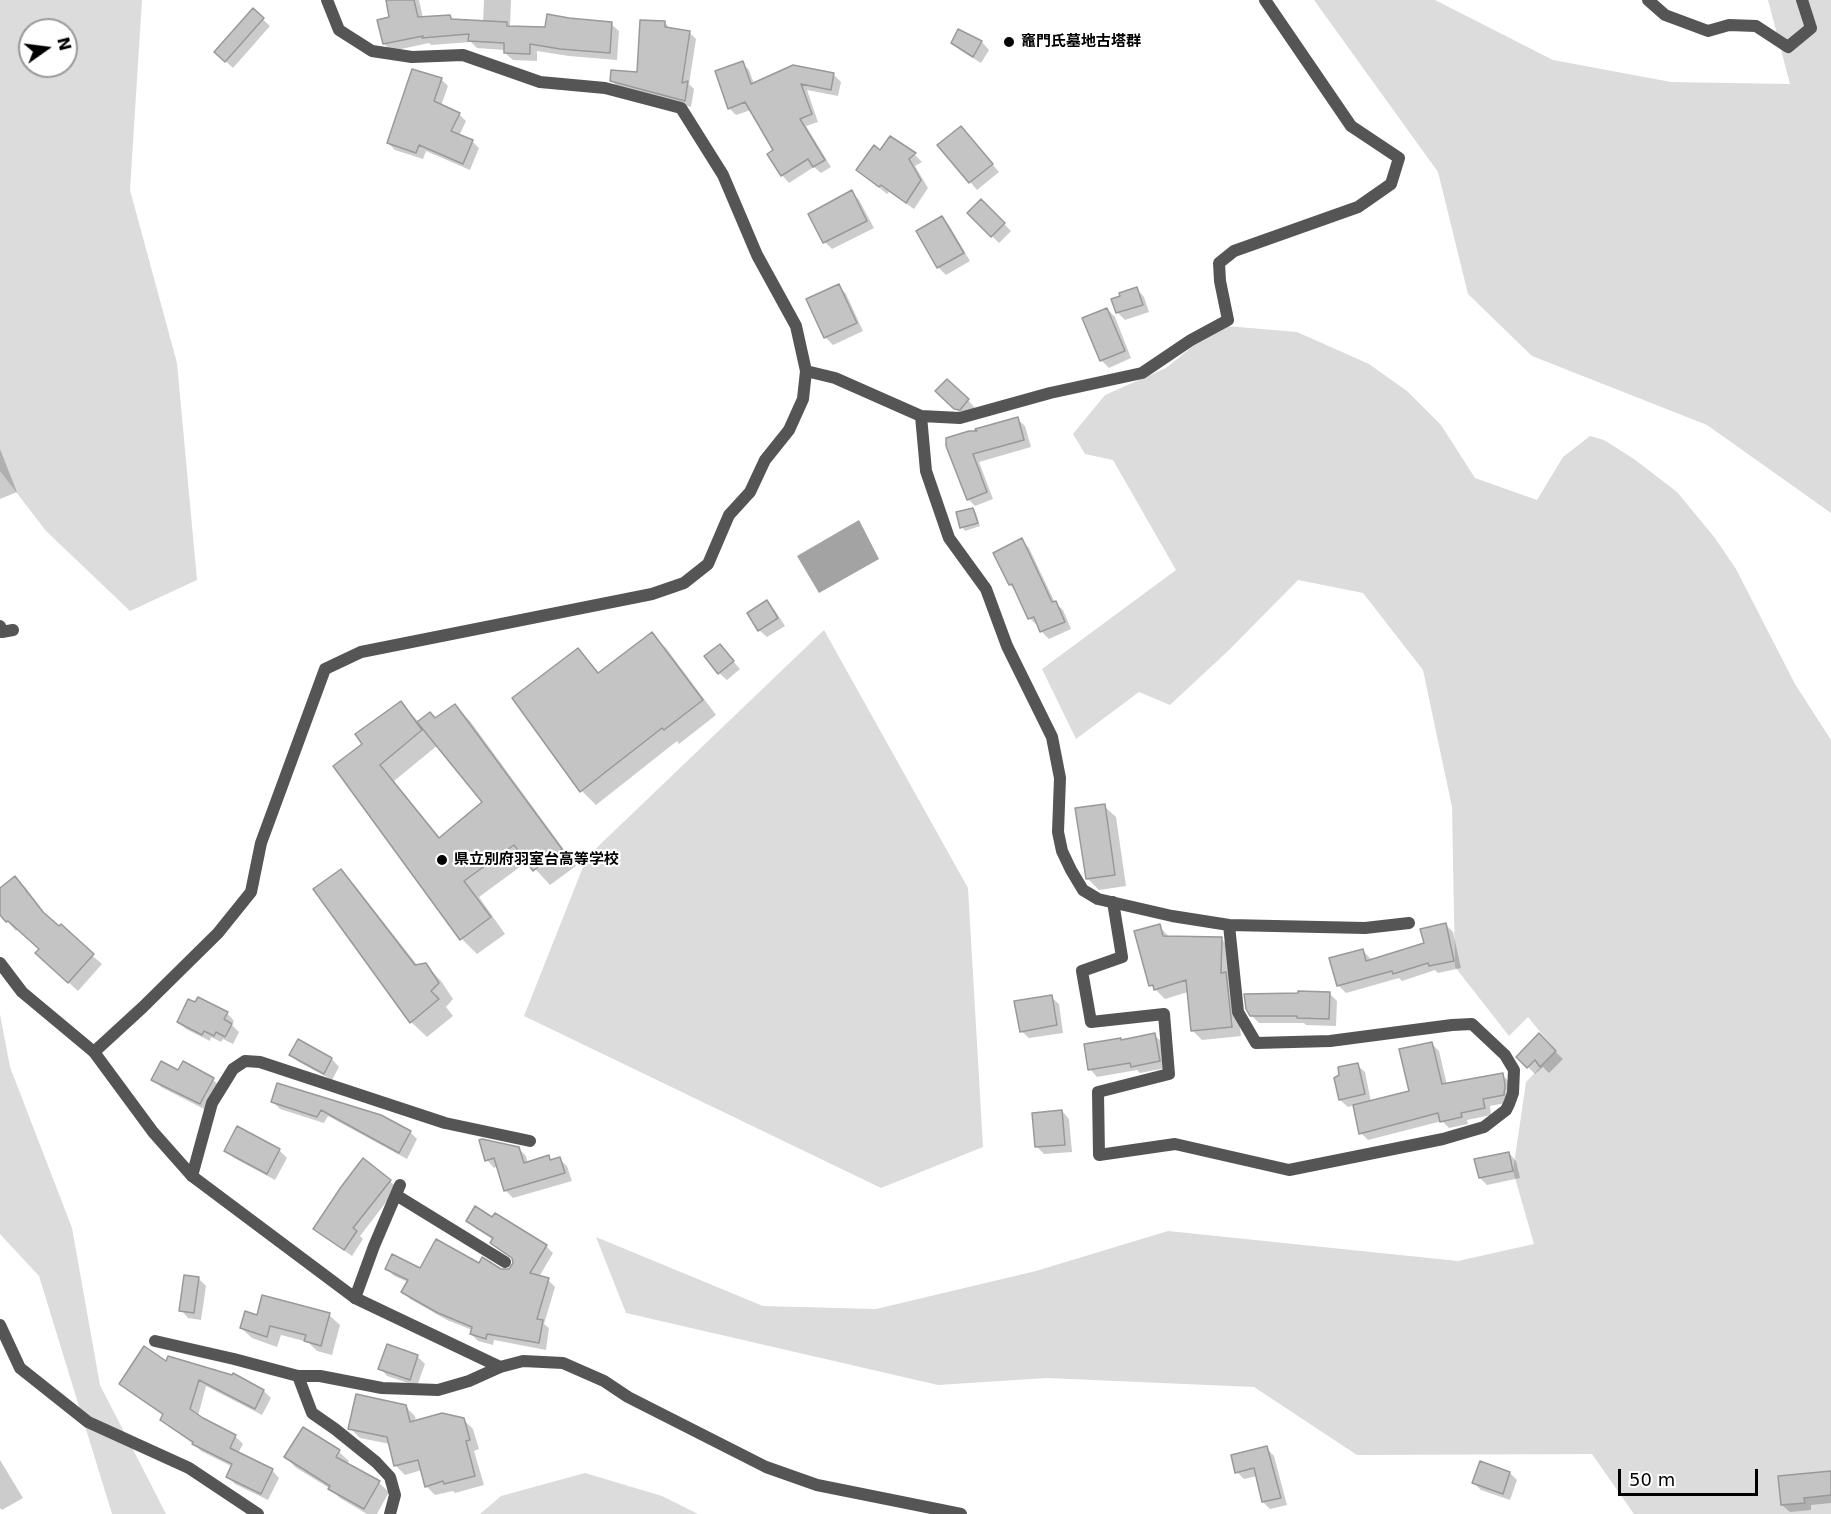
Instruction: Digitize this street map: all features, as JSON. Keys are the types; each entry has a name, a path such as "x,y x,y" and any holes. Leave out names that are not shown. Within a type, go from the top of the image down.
{"street":[{"path":"94,1052 218,933 251,892 261,843 325,669 361,652 652,594 684,583 708,564 729,515 750,492 765,460 789,430 803,399 806,371 796,326 757,255 723,175 681,108 605,88 540,82 463,55 412,57 372,51 339,30 327,0"},
{"path":"806,371 835,378 921,416 960,418 1050,393 1142,373 1191,340 1228,320 1220,281 1219,263 1234,251 1358,207 1391,184 1399,158 1351,126 1265,0"},
{"path":"1648,0 1665,15 1708,31 1729,25 1756,26 1788,47 1811,28 1802,0"},
{"path":"921,416 926,471 949,538 986,589 1007,646 1052,737 1060,778 1058,832 1062,850 1083,890 1098,899 1172,916 1229,925 1365,928 1408,923"},
{"path":"0,626 2,632 13,630"},
{"path":"1113,902 1122,957 1082,971 1091,1022 1164,1014 1169,1074 1098,1092 1099,1155 1175,1144 1289,1170 1443,1139 1484,1127 1506,1110 1513,1093 1514,1070 1505,1055 1472,1024 1330,1041 1256,1043 1238,1012 1229,925"},
{"path":"0,963 22,992 94,1052 153,1132 192,1176 355,1298 500,1367"},
{"path":"192,1176 212,1103 233,1070 245,1061 260,1062 446,1124 530,1141"},
{"path":"355,1298 398,1190 505,1262"},
{"path":"0,1325 20,1368 88,1422 189,1468 258,1514"},
{"path":"155,1341 298,1376 320,1376 382,1388 438,1390 523,1361 563,1363 604,1381 628,1397 766,1467 817,1485 961,1514"},
{"path":"298,1376 312,1413 376,1462 390,1477 395,1495 390,1514"}],"shaded area":[{"path":"0,0 142,0 130,190 177,363 197,580 130,611 46,531 0,471"},
{"path":"1314,0 1435,0 1553,60 1671,82 1790,84 1768,0 1831,0 1831,513 1707,425 1532,356 1468,294 1438,172"},
{"path":"1226,326 1297,332 1369,364 1407,391 1441,425 1475,478 1537,500 1563,457 1590,436 1604,440 1634,459 1677,492 1715,538 1736,569 1795,684 1831,740 1831,1514 1634,1514 1592,1454 1357,1455 1254,1387 1047,1378 938,1385 626,1313 596,1237 763,1306 876,1309 1036,1271 1168,1231 1458,1261 1534,1244 1513,1171 1526,1082 1556,1051 1528,1017 1509,1036 1455,967 1452,807 1423,670 1363,593 1298,580 1229,650 1170,705 1139,692 1076,739 1042,669 1176,570 1113,460 1085,454 1073,434 1105,395 1166,368 1198,342"},
{"path":"859,520 879,559 819,593 797,556"},
{"path":"824,630 968,888 983,1147 881,1188 524,1016 587,857"},
{"path":"0,1014 10,1067 72,1228 100,1385 166,1514 112,1514 39,1276 0,1234"},
{"path":"585,1473 662,1496 698,1514 480,1514 501,1496"}],"building":[{"path":"386,0 414,0 418,17 450,15 451,19 507,22 507,26 545,27 547,14 612,22 610,53 530,44 530,54 504,53 504,43 468,41 469,34 422,38 423,36 383,44 377,20 389,17"},
{"path":"253,8 264,18 225,62 214,52"},
{"path":"640,20 665,21 665,27 690,31 682,83 688,81 685,101 610,81 611,70 637,72"},
{"path":"958,29 982,41 973,57 951,43"},
{"path":"743,61 751,84 793,65 834,73 831,90 801,84 812,114 800,119 825,160 813,167 808,159 781,176 767,154 773,150 745,102 728,109 715,71"},
{"path":"412,69 442,78 434,101 460,113 451,131 473,140 463,164 419,145 416,153 387,143"},
{"path":"961,126 993,164 969,183 937,145"},
{"path":"890,136 916,153 909,159 921,180 906,203 856,170 874,145 880,150"},
{"path":"852,190 867,221 823,243 808,214"},
{"path":"981,199 1005,223 991,237 967,213"},
{"path":"942,216 964,253 937,268 916,231"},
{"path":"839,284 857,323 824,338 806,299"},
{"path":"1137,287 1143,305 1116,313 1111,299 1120,296 1119,293"},
{"path":"1107,308 1125,351 1100,361 1082,318"},
{"path":"947,379 969,399 960,410 954,409 935,391"},
{"path":"1018,417 1024,440 973,454 987,492 967,500 946,446 946,438 977,431 975,429"},
{"path":"973,508 978,523 960,528 956,512"},
{"path":"1022,538 1052,602 1056,601 1065,622 1040,632 1034,617 1028,619 1012,584 1009,585 993,553"},
{"path":"767,600 778,618 758,631 747,613"},
{"path":"652,632 703,700 664,730 662,728 580,792 512,698 578,648 598,673"},
{"path":"720,644 734,661 718,674 704,656"},
{"path":"401,701 422,730 380,765 439,838 482,802 417,722 430,712 435,718 455,704 562,849 533,871 514,845 464,881 491,917 460,940 333,766 362,744 355,734"},
{"path":"1105,804 1115,875 1086,879 1075,808"},
{"path":"341,869 415,965 426,963 439,983 431,991 439,999 410,1023 313,889"},
{"path":"15,876 43,912 59,926 61,924 94,954 68,983 35,953 39,949 0,915 0,888"},
{"path":"1446,923 1454,961 1429,966 1428,963 1393,974 1392,971 1337,986 1329,958 1363,949 1366,961 1424,943 1420,929"},
{"path":"1160,924 1163,936 1222,937 1221,973 1226,972 1232,1027 1191,1031 1186,980 1154,990 1153,985 1149,986 1134,931"},
{"path":"1298,991 1330,992 1329,1019 1250,1016 1246,1009 1244,994 1298,993"},
{"path":"1052,995 1057,1025 1020,1032 1014,1001"},
{"path":"198,997 228,1012 224,1019 232,1024 225,1037 216,1032 214,1036 204,1031 202,1035 177,1022 188,999 195,1002"},
{"path":"1155,1033 1160,1061 1131,1067 1130,1063 1088,1070 1084,1044"},
{"path":"1539,1033 1556,1051 1540,1067 1535,1060 1527,1068 1516,1057"},
{"path":"298,1039 332,1058 324,1074 289,1055"},
{"path":"1432,1042 1442,1084 1503,1073 1504,1095 1483,1099 1485,1108 1461,1113 1462,1117 1440,1122 1438,1113 1359,1134 1353,1105 1409,1091 1399,1049"},
{"path":"161,1061 178,1070 183,1061 214,1078 200,1104 151,1080"},
{"path":"1358,1063 1365,1094 1339,1100 1334,1078 1339,1075 1338,1067"},
{"path":"277,1083 381,1115 411,1131 399,1153 321,1110 317,1117 271,1102"},
{"path":"1062,1110 1065,1145 1035,1147 1032,1113"},
{"path":"237,1126 280,1149 267,1174 224,1151"},
{"path":"479,1140 519,1147 524,1163 549,1155 550,1160 560,1157 565,1173 504,1191 494,1158 485,1161"},
{"path":"1509,1152 1513,1171 1479,1178 1474,1159"},
{"path":"363,1158 391,1180 353,1228 357,1231 344,1250 313,1229"},
{"path":"475,1206 492,1217 495,1213 547,1245 530,1273 549,1278 537,1319 543,1320 539,1343 487,1334 486,1339 470,1334 472,1327 438,1313 401,1292 408,1280 385,1269 392,1254 420,1268 436,1239 479,1263 482,1257 501,1269 509,1269 513,1263 512,1258 490,1243 493,1238 466,1221"},
{"path":"184,1275 199,1277 194,1313 179,1311"},
{"path":"262,1295 330,1313 321,1346 304,1341 306,1335 270,1326 267,1337 240,1328 245,1311 257,1315"},
{"path":"387,1344 418,1355 410,1380 378,1369"},
{"path":"144,1346 166,1361 168,1356 232,1375 233,1373 264,1390 255,1409 199,1380 190,1409 236,1435 230,1448 273,1469 261,1494 226,1477 232,1464 192,1444 193,1442 160,1420 163,1414 119,1384"},
{"path":"356,1394 406,1405 410,1422 442,1413 464,1418 470,1440 466,1441 475,1476 444,1484 443,1481 425,1487 418,1460 394,1466 387,1437 348,1429"},
{"path":"303,1427 340,1450 336,1457 380,1481 364,1509 328,1489 330,1486 284,1457"},
{"path":"1267,1446 1281,1498 1262,1502 1254,1468 1235,1473 1231,1455"},
{"path":"1480,1461 1510,1472 1503,1494 1472,1483"},
{"path":"1831,1471 1831,1495 1804,1498 1805,1503 1781,1505 1778,1476"}],"place":[{"name":"竈門氏墓地古塔群","path":"1009,42"},
{"name":"県立別府羽室台高等学校","path":"442,860"}]}
